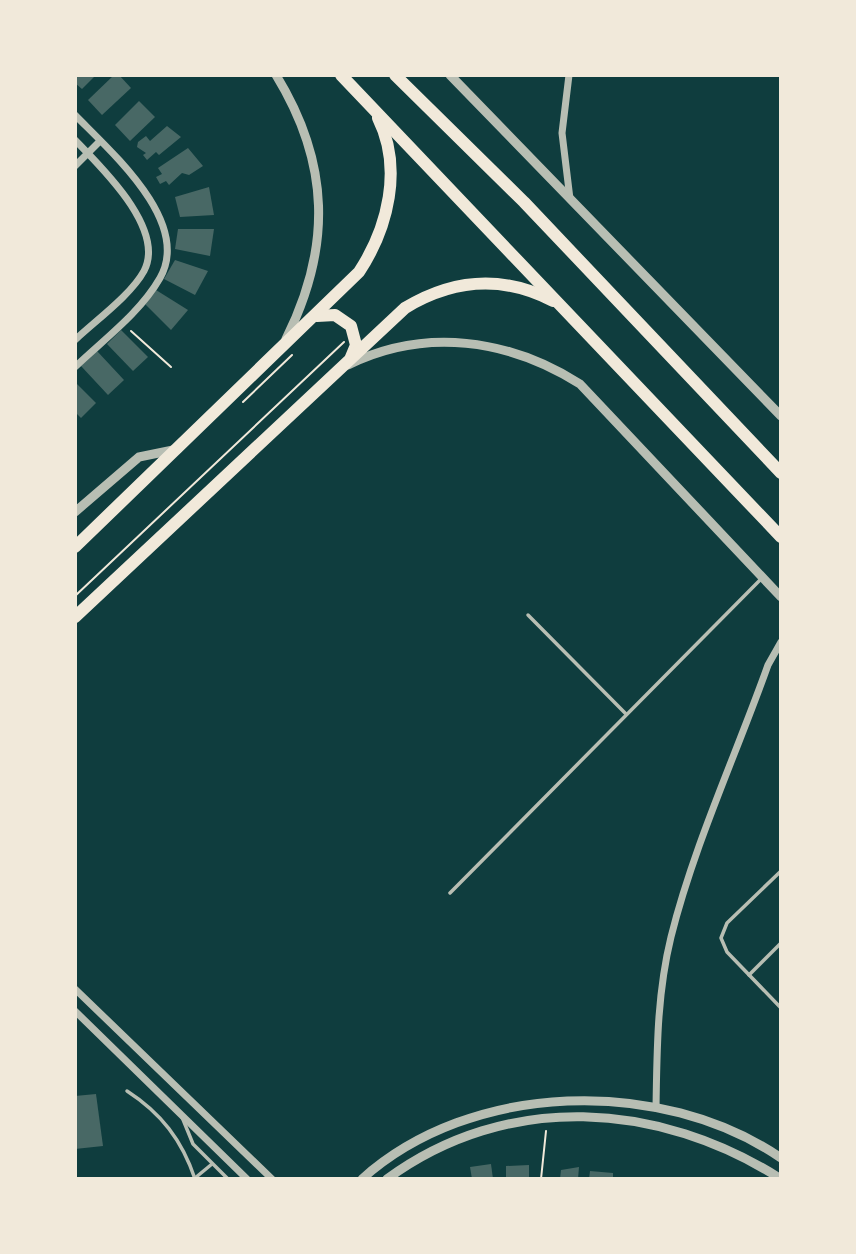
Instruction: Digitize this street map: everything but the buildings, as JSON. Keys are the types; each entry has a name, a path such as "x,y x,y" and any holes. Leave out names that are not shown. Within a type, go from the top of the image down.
{"highway":[{"path":"341,75 781,537"},
{"path":"395,75 524,202 781,473"},
{"path":"75,547 317,316 359,272 384,220 390,163 382,126 375,111"},
{"path":"75,617 405,308 452,287 486,283 537,293 567,310"},
{"path":"317,316 335,315 351,326 356,345 351,357"}],"street":[{"path":"276,75 312,153 320,215 314,263 305,293 279,352"},
{"path":"450,75 781,416"},
{"path":"569,75 562,133 570,200"},
{"path":"75,115 149,198 164,224 168,238 166,266 160,279 122,323 75,367"},
{"path":"75,340 137,281 149,256 146,227 76,141 89,129"},
{"path":"75,166 100,141"},
{"path":"337,370 380,352 426,343 495,346 539,361 580,384 781,597"},
{"path":"75,512 139,457 180,448"},
{"path":"656,1108 659,1007 671,939 690,876 768,665 781,642"},
{"path":"75,989 272,1179"},
{"path":"75,1011 247,1179"},
{"path":"362,1179 399,1151 426,1136 481,1116 563,1102 616,1102 656,1108 725,1128 781,1158"},
{"path":"387,1179 416,1159 458,1138 514,1123 618,1118 672,1128 724,1146 781,1179"},
{"path":"224,1154 234,1144"}],"lane":[{"path":"450,893 763,577"},
{"path":"528,615 626,714"},
{"path":"781,871 722,930 722,946 781,1008"},
{"path":"749,975 781,943"},
{"path":"127,1091 153,1110 172,1130 195,1178 212,1164"},
{"path":"182,1115 193,1144 228,1179"}],"path":[{"path":"122,323 171,367"},
{"path":"75,596 346,340"},
{"path":"241,405 299,348"},
{"path":"541,1179 547,1120"}]}
